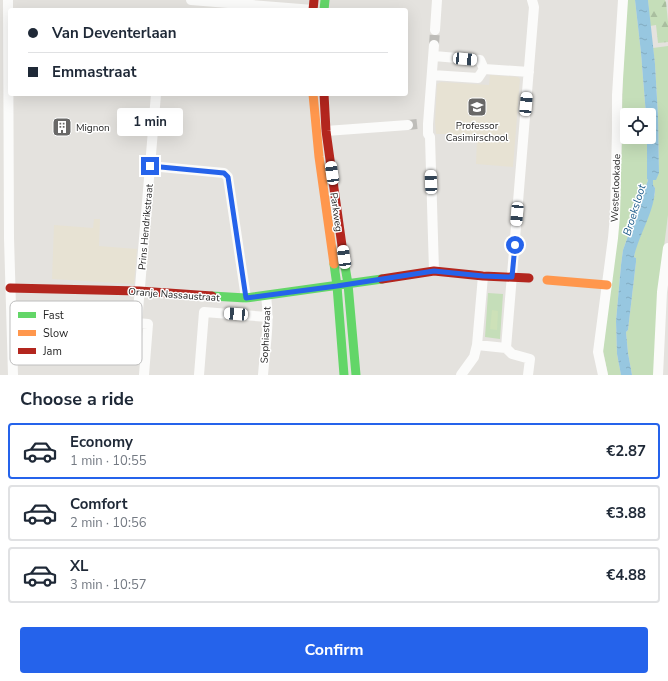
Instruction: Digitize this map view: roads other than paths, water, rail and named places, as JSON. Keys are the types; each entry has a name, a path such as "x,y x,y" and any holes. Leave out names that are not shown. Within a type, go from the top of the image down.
{"street":[{"path":"191,0 289,8"},
{"path":"435,30 437,0"},
{"path":"506,348 534,6 532,0"},
{"name":"Westerlookade","path":"603,375 598,352 615,216 617,95 623,0"},
{"path":"434,45 428,124 428,134 430,137 434,271"},
{"path":"434,56 480,60 484,69"},
{"path":"484,69 529,72"},
{"path":"432,75 478,78 484,69"},
{"path":"10,96 8,204 10,301"},
{"name":"Prins Hendrikstraat","path":"138,301 156,96"},
{"name":"Parkweg","path":"313,96 318,157 337,286 344,375"},
{"name":"Parkweg","path":"324,96 326,131 348,284 356,375"},
{"path":"326,131 428,124"},
{"path":"150,166 224,173 228,177 246,298"},
{"path":"658,375 664,341 668,248"},
{"path":"337,286 434,271 483,276 529,278"},
{"path":"461,375 474,357 477,345 483,276"},
{"path":"547,280 607,285"},
{"name":"Oranje Nassaustraat","path":"10,288 139,291 246,298 337,286"},
{"name":"Sophiastraat","path":"263,375 268,317 266,296"},
{"name":"Oranje Nassaustraat","path":"199,375 204,312 268,317"},
{"name":"Prins Hendrikstraat","path":"142,323 148,324 144,375"},
{"path":"477,345 506,348 512,354 530,359 528,375"},
{"path":"13,365 13,375"}],"water":[{"path":"635,0 648,0 655,64 659,173 656,180 653,180 653,185 655,188 650,214 636,248 634,257 636,258 636,262 628,330 626,332 632,375 621,375 617,354 616,321 623,250 648,180 647,144 656,144 656,108 645,108"}],"tunnel":[{"path":"434,45 435,30"},
{"path":"408,125 417,124"}],"place":[{"name":"Professor Casimirschool","path":"477,107"},
{"name":"Mignon","path":"62,127"}],"water label":[{"name":"Broeksloot","path":"634,210"}]}
